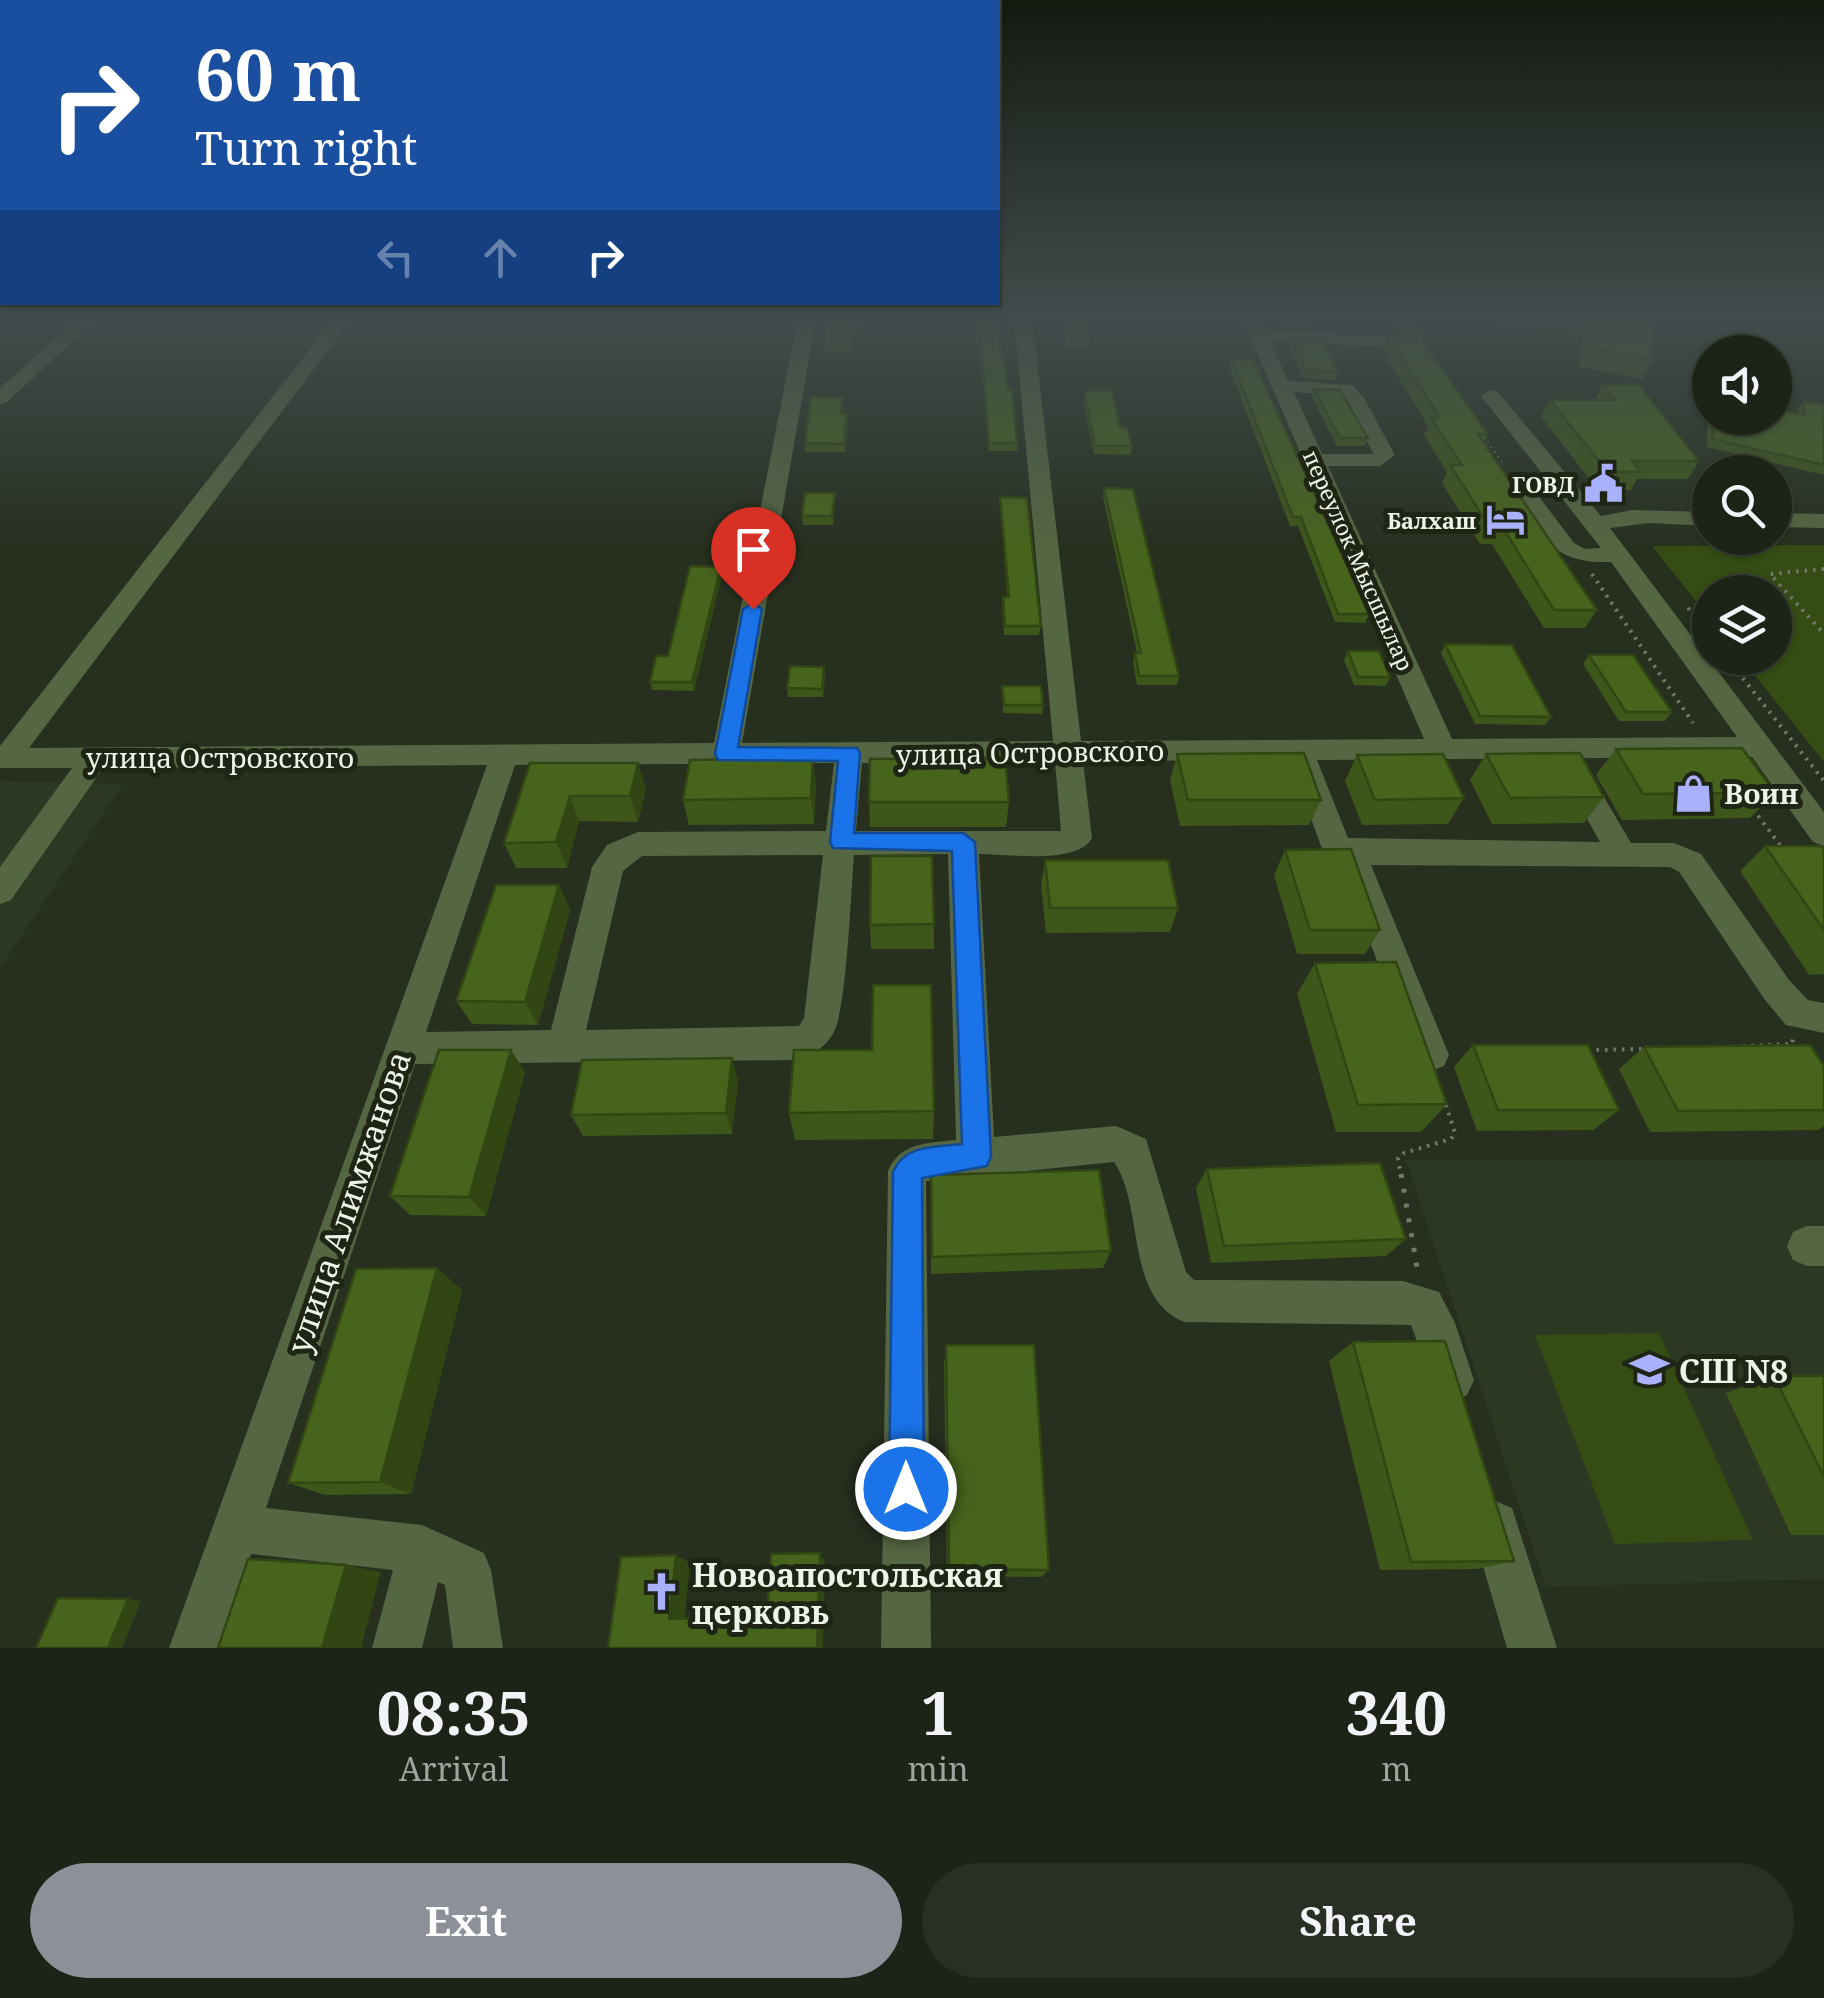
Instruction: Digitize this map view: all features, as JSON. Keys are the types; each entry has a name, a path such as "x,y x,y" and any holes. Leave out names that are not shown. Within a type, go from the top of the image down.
{"street":[{"path":"3,758 284,395"},
{"path":"726,754 793,395"},
{"path":"565,1045 608,867 618,854 638,844 1075,842 1030,395"},
{"name":"переулок Мысшылар","path":"1286,395 1442,747"},
{"path":"1314,460 1380,460 1385,455 1351,395"},
{"path":"1491,396 1594,524 1824,834"},
{"path":"1516,482 1572,553 1620,560"},
{"path":"1546,521 1594,524 1617,517 1692,519"},
{"path":"1792,520 1824,521"},
{"path":"1562,747 1622,855"},
{"name":"улица Островского","path":"3,758 1759,747"},
{"path":"1300,749 1336,846 1352,854 1674,856 1690,864 1778,990 1811,1016"},
{"path":"402,1048 798,1044 811,1037 821,1022 849,753"},
{"name":"улица Алимжанова","path":"194,1648 504,756"},
{"path":"0,891 95,758"},
{"path":"963,842 976,1156"},
{"path":"1352,854 1431,1055"},
{"path":"906,1648 908,1172 919,1162 1116,1144 1126,1147 1133,1152 1169,1283 1184,1301 1404,1302 1424,1307 1434,1324 1463,1419"},
{"path":"1486,1495 1532,1648"},
{"path":"234,1528 422,1548 467,1570 478,1648"},
{"path":"397,1648 422,1548"}],"path":[{"path":"1482,434 1516,482"},
{"path":"1620,560 1586,565 1709,747"},
{"path":"1824,569 1770,574 1824,634"},
{"path":"1740,675 1824,781"},
{"path":"1744,795 1790,858"},
{"path":"1735,1046 1792,1044 1811,1016"},
{"path":"1583,1050 1659,1048"},
{"path":"1424,1307 1398,1158 1451,1139 1455,1133 1431,1055"}],"shaded area":[{"path":"0,781 123,784 0,968"},
{"name":"СШ N8","path":"1406,1160 1824,1160 1824,1579 1546,1587"}],"green space":[{"path":"1792,545 1824,545 1824,762 1755,675 1792,675 1792,575 1692,575 1692,596 1652,546 1692,546 1692,555 1792,555"},
{"path":"1659,1333 1753,1540 1615,1544 1535,1335"}],"building":[{"path":"985,395 1012,395 1017,443 989,443"},
{"path":"1085,395 1113,395 1120,427 1127,427 1132,446 1095,446"},
{"path":"1245,395 1269,395 1369,614 1338,614 1301,517 1293,517"},
{"path":"1317,395 1343,395 1368,438 1340,438"},
{"path":"1426,395 1460,395 1488,434 1478,434 1597,610 1554,610 1502,526 1489,526 1450,465 1462,465 1431,418 1440,418"},
{"path":"1611,395 1647,395 1694,455 1692,461 1632,461 1641,472 1608,472 1550,400 1615,400"},
{"path":"811,397 843,398 841,414 847,414 844,444 805,443"},
{"path":"1804,401 1824,405 1824,465 1713,439 1713,435 1792,435 1792,412 1805,415"},
{"path":"1104,488 1133,489 1179,676 1139,676 1135,653 1141,653"},
{"path":"805,493 835,493 832,516 802,516"},
{"path":"1000,497 1027,498 1041,626 1005,626 1003,597 1009,597"},
{"path":"690,566 721,567 692,682 650,682 656,656 668,656"},
{"path":"1445,644 1512,645 1551,717 1480,716"},
{"path":"1348,651 1379,651 1390,677 1358,677"},
{"path":"1589,655 1633,655 1672,712 1626,712"},
{"path":"790,666 824,667 822,689 787,688"},
{"path":"1002,686 1041,686 1043,705 1004,705"},
{"path":"1742,748 1775,793 1643,794 1616,749"},
{"path":"1304,753 1321,800 1188,800 1177,754"},
{"path":"1580,753 1604,797 1510,798 1486,754"},
{"path":"1443,754 1464,798 1375,800 1357,755"},
{"path":"813,758 811,798 683,800 690,760"},
{"path":"1005,758 1009,802 869,802 870,759"},
{"path":"530,763 638,763 630,796 570,796 556,842 504,843"},
{"path":"1765,846 1824,849 1824,930"},
{"path":"1351,849 1380,930 1310,930 1285,850"},
{"path":"871,856 932,856 934,924 870,925"},
{"path":"1045,860 1168,860 1178,908 1050,908"},
{"path":"496,885 559,885 525,1002 456,1001"},
{"path":"1396,962 1447,1104 1358,1105 1315,963"},
{"path":"873,985 931,985 934,1111 789,1113 794,1050 872,1050"},
{"path":"1473,1045 1588,1045 1619,1110 1498,1110"},
{"path":"1810,1045 1824,1066 1824,1110 1678,1111 1644,1047"},
{"path":"439,1050 511,1050 469,1197 390,1196"},
{"path":"732,1058 726,1113 571,1115 582,1060"},
{"path":"1380,1163 1406,1239 1224,1246 1207,1169"},
{"path":"1099,1170 1111,1251 932,1257 931,1175"},
{"path":"437,1268 380,1482 288,1483 356,1269"},
{"path":"1445,1341 1514,1561 1411,1562 1353,1342"},
{"path":"946,1345 1034,1345 1049,1570 949,1569"},
{"path":"1774,1376 1824,1376 1824,1477"},
{"name":"Новоапостольская церковь","path":"820,1553 817,1648 608,1648 621,1557 676,1555 669,1619 767,1617 771,1554"},
{"path":"248,1559 346,1565 322,1648 218,1648"},
{"path":"58,1598 128,1599 108,1648 36,1648"}],"place":[{"name":"ГОВД","path":"1604,484"},
{"name":"Балхаш","path":"1506,520"},
{"name":"Воин","path":"1694,793"},
{"name":"СШ N8","path":"1649,1370"},
{"name":"Новоапостольская церковь","path":"662,1592"}],"route":[{"path":"753,609 726,754 849,753 841,842 963,842 976,1156 919,1162 908,1172 906,1489"}]}
